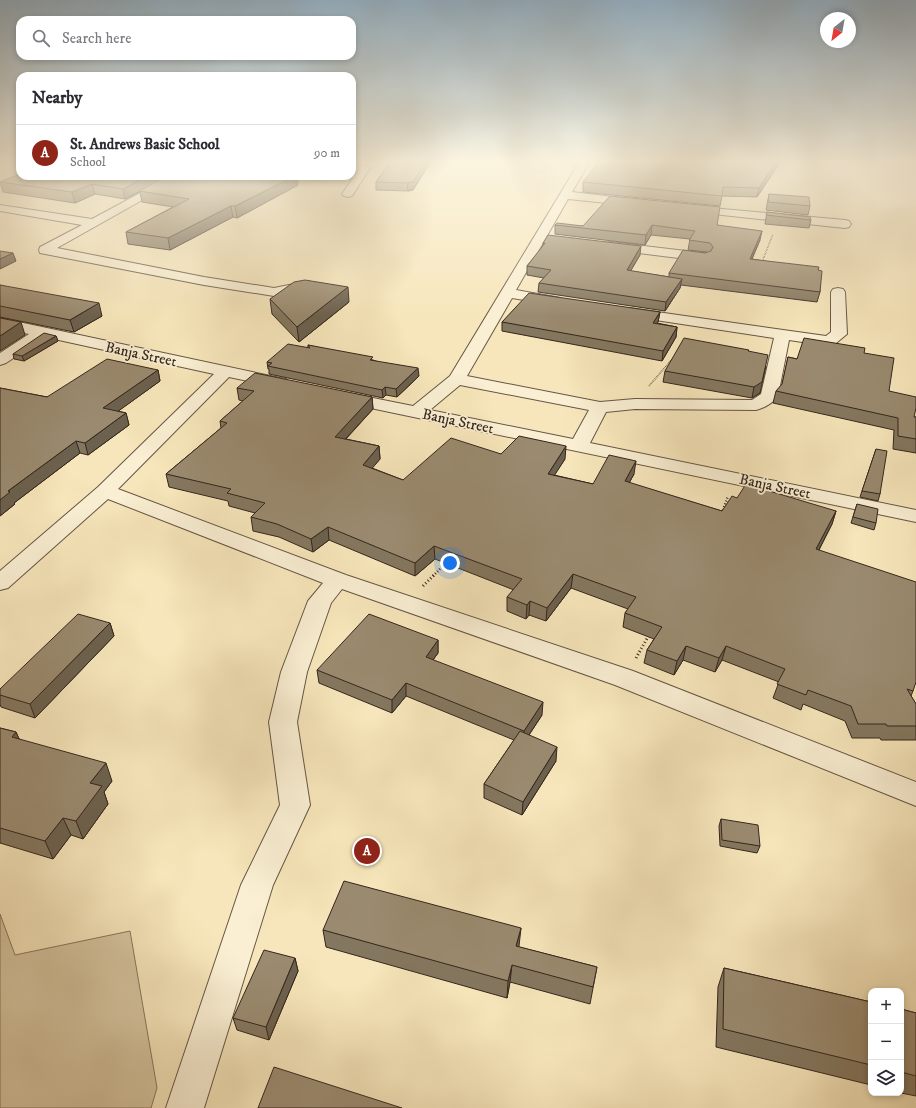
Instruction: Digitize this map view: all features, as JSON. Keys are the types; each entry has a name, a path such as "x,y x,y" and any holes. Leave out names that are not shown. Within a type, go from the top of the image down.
{"street":[{"path":"29,213 92,223"},
{"path":"111,213 45,250 212,282 274,292 294,288"},
{"path":"417,412 457,379 554,213"},
{"path":"732,213 845,224"},
{"path":"539,238 555,240"},
{"path":"594,244 702,257"},
{"path":"617,310 782,336 829,341 839,334 838,292"},
{"path":"507,293 570,303"},
{"name":"Banja Street","path":"0,323 294,386"},
{"path":"0,360 42,332"},
{"path":"457,379 600,407 635,404 756,405 769,396 782,336"},
{"path":"0,583 105,491 225,372"},
{"name":"Banja Street","path":"325,393 916,516"},
{"path":"579,445 600,407"},
{"path":"105,491 338,580 624,678 916,794"},
{"path":"185,1108 257,886 295,805 283,722 294,672 320,601 338,580"}],"path":[{"path":"761,263 774,234 768,231"},
{"path":"635,404 674,356"},
{"path":"723,511 735,478"},
{"path":"405,603 450,558"},
{"path":"624,678 651,632"}],"shaded area":[{"path":"0,914 15,955 130,931 157,1088 151,1108 0,1108"}],"building":[{"path":"163,213 218,213 168,238 126,232"},
{"path":"595,213 719,213 717,225 762,231 750,259 819,267 818,270 822,271 820,292 669,273 683,250 705,253 711,251 713,247 710,243 689,240 695,231 652,225 646,235 555,225 557,223 583,226"},
{"path":"767,213 773,213 810,217 811,220 766,215"},
{"path":"548,235 641,246 627,270 682,279 666,302 539,283 551,270 527,266 545,243 543,243"},
{"path":"0,251 13,253 0,259"},
{"path":"305,280 348,287 297,327 270,299 294,282"},
{"path":"0,285 99,303 70,320 0,306"},
{"path":"529,293 660,312 653,323 677,327 663,351 502,322"},
{"path":"0,318 21,322 0,336"},
{"path":"44,333 56,336 22,356 13,354"},
{"path":"684,338 768,355 762,382 754,387 665,371"},
{"path":"804,338 865,348 864,353 894,358 889,391 916,397 914,417 916,417 916,439 898,436 898,418 776,391 782,384 788,357 797,359"},
{"path":"288,344 310,348 308,345 373,357 370,360 418,368 396,389 385,387 382,390 268,366 272,363 267,362"},
{"path":"107,359 158,370 103,408 126,413 85,443 76,441 8,491 10,492 0,500 0,388 47,397"},
{"path":"255,373 372,397 335,437 379,446 363,465 403,480 451,438 501,454 519,436 566,446 548,474 593,484 609,455 636,461 625,481 722,511 732,496 737,498 746,484 836,511 816,549 916,582 916,682 913,691 907,689 916,704 916,726 858,724 851,706 808,690 806,695 777,684 785,669 726,646 719,658 686,646 677,661 647,650 662,627 625,613 636,597 573,574 547,608 530,601 527,605 507,597 522,579 434,546 415,563 328,527 311,539 277,524 251,517 265,503 227,493 231,489 166,474 227,423 220,421 254,391 237,388"},
{"path":"876,449 887,451 880,494 862,491"},
{"path":"857,504 878,509 876,523 853,517"},
{"path":"78,614 110,623 30,704 0,695 0,689"},
{"path":"369,614 438,640 426,657 543,702 524,731 406,683 392,700 317,670"},
{"path":"0,728 16,732 12,737 106,763 90,783 102,786 76,821 63,818 45,841 0,828"},
{"path":"520,731 557,747 523,802 484,784"},
{"path":"721,819 758,825 760,846 722,840"},
{"path":"344,881 521,928 516,946 597,967 593,987 512,965 508,981 323,930"},
{"path":"264,950 295,958 266,1027 233,1018"},
{"path":"724,968 868,1001 868,1064 723,1029"},
{"path":"904,1010 916,1013 916,1076 904,1073"},
{"path":"274,1067 402,1108 258,1108"}],"place":[{"name":"St. Andrews Basic School","path":"367,851"}]}
